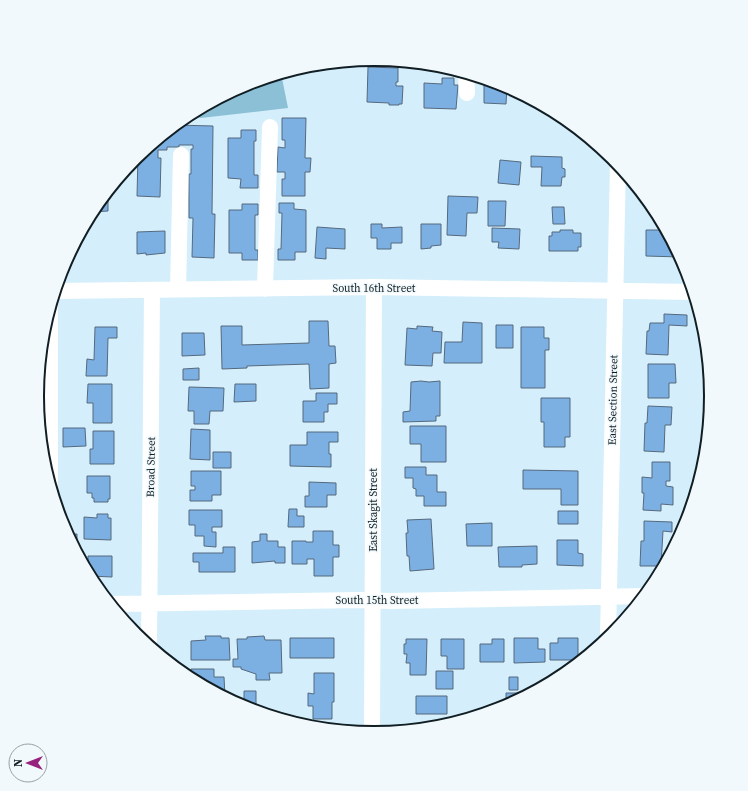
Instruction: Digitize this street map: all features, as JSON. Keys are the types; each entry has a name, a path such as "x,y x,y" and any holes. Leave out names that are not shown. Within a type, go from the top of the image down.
{"street":[{"path":"466,79 467,93"},
{"path":"265,288 270,127"},
{"path":"178,289 180,155"},
{"name":"East Section Street","path":"608,628 614,291 618,173"},
{"name":"South 16th Street","path":"61,291 374,287 687,292"},
{"name":"East Skagit Street","path":"372,726 374,287"},
{"name":"Broad Street","path":"149,637 152,290"},
{"path":"50,331 50,460"},
{"name":"South 15th Street","path":"119,604 636,596"}],"shaded area":[{"path":"282,79 288,108 197,117 228,100 268,83"}],"building":[{"path":"368,67 398,68 398,82 396,82 396,86 403,86 402,104 389,105 389,103 367,102"},
{"path":"442,78 454,78 454,85 458,85 456,109 424,108 424,83 442,84"},
{"path":"484,85 507,94 506,104 484,103"},
{"path":"282,118 306,118 305,158 311,158 310,172 305,172 305,196 282,196 282,179 285,179 285,172 277,172 278,147 285,148 285,140 282,140"},
{"path":"185,125 213,126 212,214 215,214 214,258 192,257 193,218 189,218 189,174 191,174 191,149 193,149 193,145 179,145 179,147 167,147 167,150 158,150 158,158 161,158 160,197 137,196 138,165 156,147"},
{"path":"241,130 256,130 256,141 254,141 254,175 258,175 258,188 240,188 241,179 228,178 228,138 241,138"},
{"path":"531,156 562,157 562,168 565,169 565,177 562,177 561,186 541,186 542,167 531,167"},
{"path":"500,160 521,162 519,185 498,183"},
{"path":"448,196 478,197 477,213 467,213 466,236 447,235"},
{"path":"108,201 108,201 108,211 100,211"},
{"path":"488,201 506,201 505,226 488,226"},
{"path":"279,203 294,203 294,209 306,210 306,252 295,252 295,260 278,260 278,249 281,249 282,213 279,213"},
{"path":"242,204 258,204 258,215 255,215 255,250 258,250 258,260 242,260 242,253 229,253 229,210 242,210"},
{"path":"552,207 564,207 565,224 553,224"},
{"path":"371,224 382,224 382,228 402,227 402,243 391,243 391,249 377,249 377,238 371,238"},
{"path":"421,224 441,224 441,245 421,249"},
{"path":"317,227 345,229 345,249 326,248 326,259 315,258"},
{"path":"492,228 520,229 519,249 498,248 499,242 492,242"},
{"path":"560,230 573,230 573,233 581,233 581,247 578,247 578,251 549,251 549,236 552,236 552,232 560,232"},
{"path":"646,230 659,230 673,257 646,256"},
{"path":"165,231 165,253 146,255 146,253 137,254 137,232"},
{"path":"664,314 687,315 687,326 669,325 668,355 646,354 647,331 649,331 650,323 664,323"},
{"path":"309,321 328,321 329,346 335,346 336,363 329,364 329,388 310,389 309,364 247,366 247,368 222,369 221,326 242,326 242,345 309,343"},
{"path":"463,322 482,323 482,363 444,363 445,342 462,342"},
{"path":"496,325 513,325 513,348 496,348"},
{"path":"417,326 433,327 432,331 442,332 441,353 433,353 432,366 405,365 407,328 417,329"},
{"path":"95,327 117,327 117,338 108,338 107,376 86,376 87,359 94,360"},
{"path":"521,327 544,327 544,338 549,338 549,350 545,350 545,388 521,388"},
{"path":"182,333 204,333 205,355 182,356"},
{"path":"648,364 675,364 676,383 669,383 669,398 648,398"},
{"path":"199,368 199,380 183,380 183,369"},
{"path":"440,381 440,416 436,416 436,421 403,422 403,412 410,411 411,382"},
{"path":"88,384 112,384 112,423 93,423 93,403 87,403"},
{"path":"235,384 256,384 256,401 234,402"},
{"path":"189,387 224,388 223,411 210,411 209,424 194,424 194,411 188,411"},
{"path":"316,393 337,393 337,404 328,404 328,412 324,412 324,422 303,422 303,401 316,401"},
{"path":"541,398 570,398 570,437 565,437 565,447 544,447 544,422 541,422"},
{"path":"648,406 672,407 671,425 665,425 664,452 644,451 645,423 647,423"},
{"path":"410,426 446,426 446,462 421,462 421,444 410,444"},
{"path":"63,428 85,428 86,446 63,447"},
{"path":"191,429 210,430 210,460 190,459"},
{"path":"93,431 114,431 114,464 90,464 90,449 93,449"},
{"path":"307,432 338,432 338,442 329,442 331,467 290,466 290,445 307,445"},
{"path":"213,452 231,452 231,468 213,468"},
{"path":"652,462 670,462 670,481 666,481 666,486 673,487 673,505 661,504 661,511 643,510 644,493 642,493 642,477 652,478"},
{"path":"405,467 426,467 426,475 437,475 437,492 446,492 446,506 424,506 424,496 416,496 416,489 413,488 413,478 405,478"},
{"path":"523,470 578,471 578,505 561,505 561,489 523,489"},
{"path":"191,471 221,471 221,495 212,495 212,501 190,501 190,490 195,490 195,486 191,486"},
{"path":"87,476 110,476 110,499 108,499 108,502 94,502 92,493 87,493"},
{"path":"309,482 336,483 336,495 327,495 327,507 305,507 305,496 309,496"},
{"path":"289,509 297,509 297,516 304,516 304,527 288,527"},
{"path":"189,510 222,510 222,527 212,527 212,532 216,532 216,547 204,546 204,536 195,536 195,525 189,525"},
{"path":"558,511 578,511 578,524 558,524"},
{"path":"97,514 108,514 108,518 111,518 111,540 84,539 84,517 97,518"},
{"path":"431,519 434,569 410,571 409,556 407,556 407,520"},
{"path":"644,521 672,522 672,532 663,531 661,558 657,566 640,566 641,541 644,541"},
{"path":"492,523 492,546 467,546 466,524"},
{"path":"313,531 333,531 333,545 339,545 339,557 333,557 333,576 314,576 314,559 307,559 307,564 292,564 292,541 313,542"},
{"path":"260,534 267,534 267,541 278,541 278,547 285,547 285,563 275,563 275,561 252,563 252,542 260,541"},
{"path":"557,540 578,540 578,553 583,554 583,566 557,565"},
{"path":"537,546 537,564 522,565 522,567 499,567 498,547"},
{"path":"223,547 235,547 235,572 199,572 199,562 193,562 193,553 223,553"},
{"path":"88,556 112,556 112,577 98,576 88,560"},
{"path":"205,636 221,636 221,638 229,638 230,660 191,660 191,641 206,640"},
{"path":"264,636 265,640 281,640 282,673 269,673 270,680 256,680 256,674 241,669 241,667 233,667 233,659 238,659 237,639"},
{"path":"290,638 334,638 334,658 290,658"},
{"path":"514,638 538,638 538,649 545,649 545,662 514,663"},
{"path":"558,638 578,638 578,655 571,660 550,660 550,643 558,643"},
{"path":"406,639 427,639 426,675 410,675 410,663 406,663 407,654 404,654 404,644 406,644"},
{"path":"441,639 464,639 464,669 447,669 447,656 441,656"},
{"path":"492,639 504,639 504,662 480,662 480,644 492,644"},
{"path":"214,669 214,677 224,677 225,689 209,681 191,670"},
{"path":"436,671 453,671 453,689 436,689"},
{"path":"314,673 334,673 334,702 332,702 332,719 313,719 313,706 308,706 308,693 314,694"},
{"path":"509,677 518,677 518,690 509,690"},
{"path":"244,691 256,691 256,703 244,698"},
{"path":"506,693 516,693 506,697"},
{"path":"416,696 447,696 447,714 416,714"}]}
